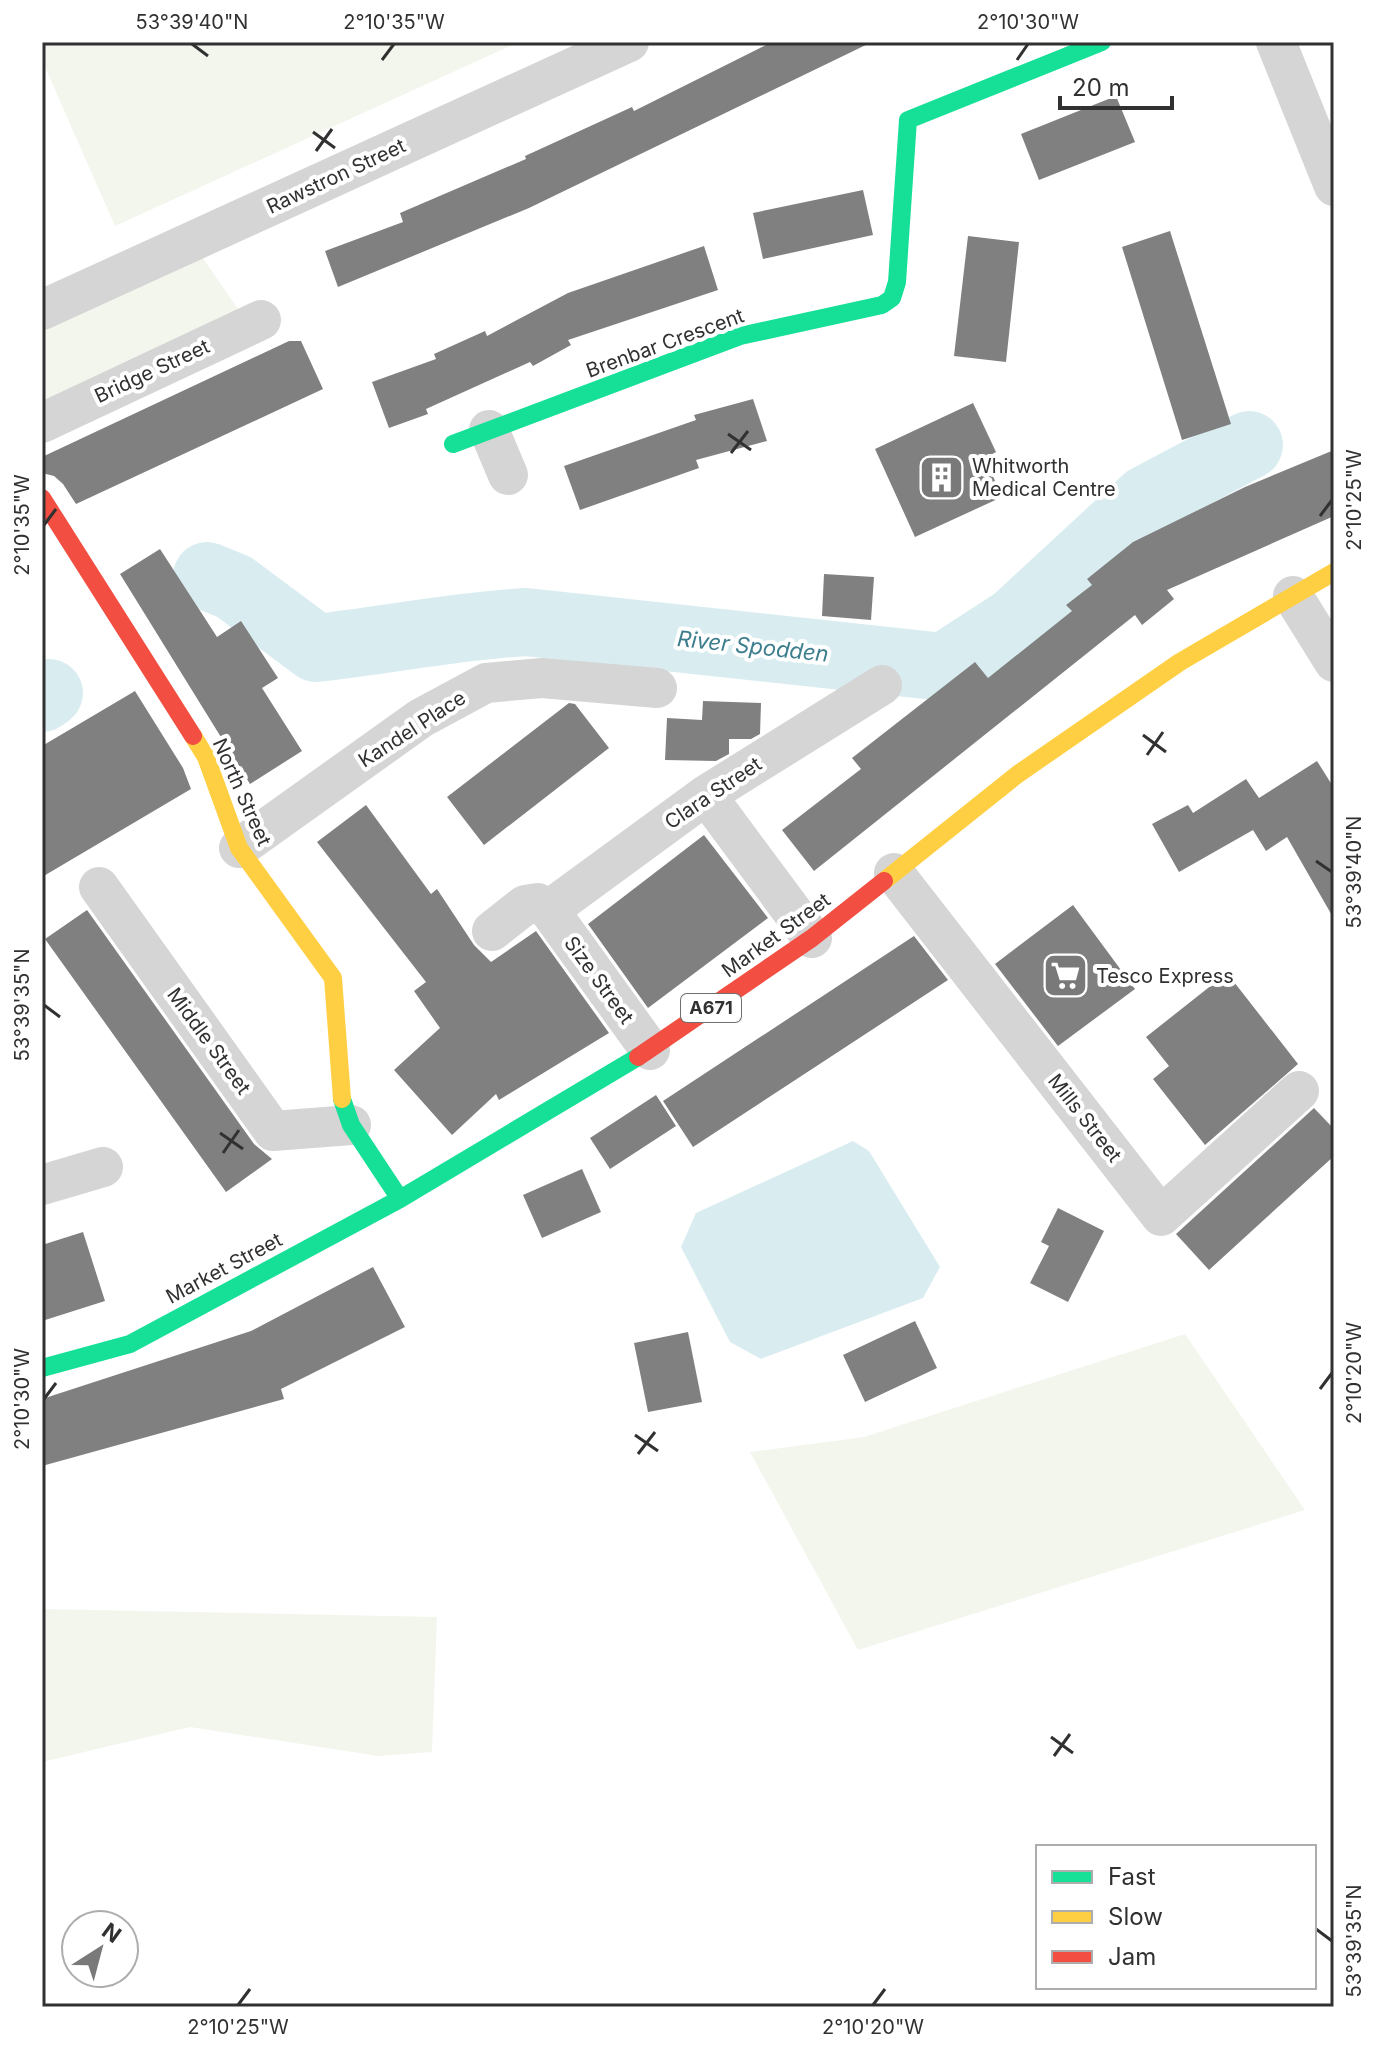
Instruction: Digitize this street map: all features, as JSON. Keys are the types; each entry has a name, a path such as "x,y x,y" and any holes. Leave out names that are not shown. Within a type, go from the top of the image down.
{"street":[{"name":"Rawstron Street","path":"42,310 629,42"},
{"name":"Brenbar Crescent","path":"471,437 740,336 882,305 892,298 897,282 908,120 1102,42"},
{"path":"1276,42 1334,186"},
{"name":"Bridge Street","path":"42,423 261,320"},
{"path":"471,437 508,475"},
{"name":"North Street","path":"42,498 206,757 239,848 333,978 338,1082 351,1125 400,1199"},
{"name":"Market Street","path":"42,1368 130,1344 400,1199 650,1050 812,938 1018,774 1180,662 1334,572"},
{"path":"1293,596 1334,662"},
{"name":"Kandel Place","path":"239,848 421,718 486,683 542,678 657,688"},
{"name":"Clara Street","path":"549,910 706,795 882,685"},
{"path":"706,795 812,938"},
{"name":"Mills Street","path":"894,873 1161,1216 1299,1091"},
{"name":"Middle Street","path":"99,887 273,1131 351,1125"},
{"path":"492,931 525,905 538,903 549,910"},
{"name":"Size Street","path":"549,910 650,1050"},
{"path":"42,1185 103,1167"}],"shaded area":[{"path":"42,42 519,42 115,226 42,60"},
{"path":"198,251 240,312 42,405 42,326"},
{"path":"853,1141 869,1151 940,1267 923,1298 761,1359 730,1342 681,1247 696,1213"},
{"path":"1185,1334 1305,1510 858,1650 750,1452 864,1437"},
{"path":"42,1609 437,1617 432,1752 378,1756 190,1727 42,1762"}],"building":[{"path":"772,42 872,42 529,208 338,287 325,251 403,222 400,213 526,159 525,156 632,107 634,111"},
{"path":"1116,96 1135,142 1039,180 1021,134"},
{"path":"863,190 873,235 763,259 753,213"},
{"path":"1170,231 1231,424 1182,440 1122,247"},
{"path":"968,236 1019,242 1006,362 954,356"},
{"path":"704,246 718,290 568,340 571,345 533,366 530,362 426,409 428,414 389,428 372,382 436,359 434,354 485,331 487,336 568,293"},
{"path":"289,341 301,341 323,389 76,504 63,484 54,476 42,473 42,457"},
{"path":"753,399 767,441 696,460 699,468 580,510 564,466 696,420 694,415"},
{"name":"Whitworth Medical Centre","path":"973,403 996,452 985,458 1002,497 915,537 875,449"},
{"path":"1334,450 1334,516 1167,590 1174,599 1142,625 1135,615 814,871 782,830 861,769 852,758 975,662 988,678 1072,611 1066,605 1092,585 1087,579 1133,542 1245,487"},
{"path":"160,549 217,637 241,621 278,678 262,688 302,751 250,784 120,574"},
{"path":"824,574 874,577 871,620 822,616"},
{"path":"135,691 183,768 191,789 42,877 42,746"},
{"path":"703,701 761,703 760,734 751,739 729,739 729,754 716,761 665,760 667,718 702,720"},
{"path":"569,703 575,704 609,748 484,845 447,797"},
{"path":"1317,761 1334,788 1334,919 1287,837 1266,851 1253,830 1179,872 1152,824 1188,805 1193,813 1246,779 1259,798"},
{"path":"366,805 431,894 437,889 474,945 491,962 536,931 609,1033 499,1100 496,1094 452,1135 394,1070 440,1028 414,991 426,982 317,842"},
{"path":"704,835 768,918 648,1008 588,924"},
{"name":"Tesco Express","path":"1073,905 1135,989 1058,1046 995,964"},
{"path":"87,910 254,1144 272,1159 226,1192 45,939"},
{"path":"914,936 948,980 693,1147 663,1101"},
{"path":"1227,973 1298,1064 1205,1145 1153,1079 1169,1066 1146,1037"},
{"path":"656,1095 676,1126 610,1169 590,1138"},
{"path":"1314,1108 1334,1129 1334,1156 1209,1270 1176,1234"},
{"path":"582,1169 601,1212 542,1238 523,1195"},
{"path":"1058,1208 1104,1231 1068,1302 1030,1283 1049,1246 1041,1242"},
{"path":"83,1232 105,1301 42,1321 42,1245"},
{"path":"373,1267 405,1327 281,1389 284,1399 42,1466 42,1399 251,1331"},
{"path":"915,1321 937,1368 865,1402 843,1355"},
{"path":"688,1332 702,1402 648,1412 634,1343"}],"waterway":[{"name":"River Spodden","path":"207,576 234,587 316,648 526,622 944,667 1015,621 1147,499 1249,445"},
{"name":"River Spodden","path":"42,698 49,693"}],"traffic: fast":[{"path":"453,444 740,336 882,305 892,298 897,282 908,120 1102,42"},
{"path":"42,1368 130,1344 400,1199 638,1057"},
{"path":"342,1099 351,1125 400,1199"}],"traffic: slow":[{"path":"884,881 1018,774 1180,662 1334,572"},
{"path":"193,736 206,757 239,848 333,978 342,1099"}],"traffic: jam":[{"path":"42,498 193,736"},
{"path":"638,1057 812,938 884,881"}],"place":[{"name":"Whitworth Medical Centre","path":"941,477"},
{"name":"Tesco Express","path":"1065,976"}]}
